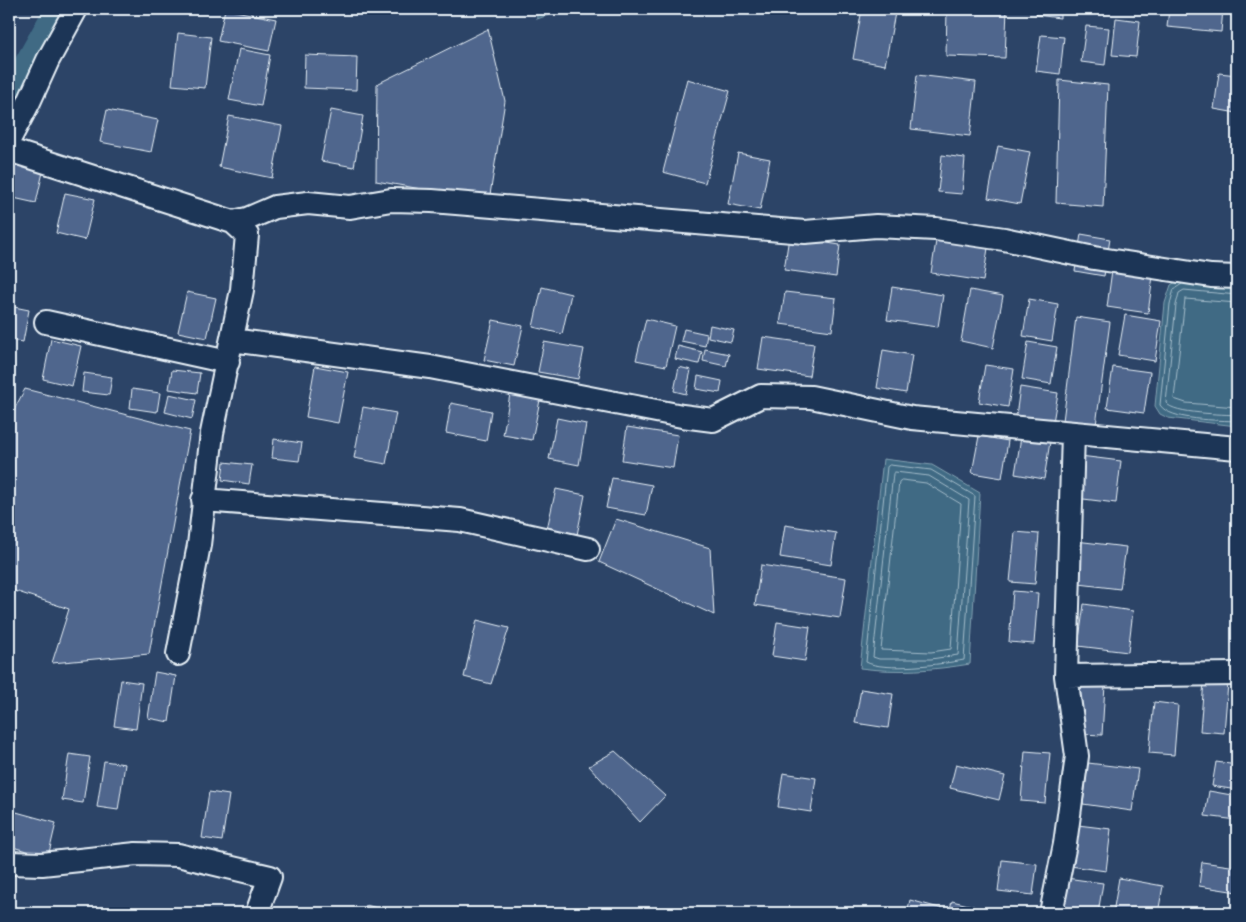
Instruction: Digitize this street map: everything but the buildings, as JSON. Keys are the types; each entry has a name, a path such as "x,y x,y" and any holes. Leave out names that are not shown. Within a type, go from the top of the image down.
{"street":[{"path":"9,140 48,60 76,9"},
{"path":"9,150 233,222 247,235 242,290 212,434 198,545 178,654"},
{"path":"233,222 247,220 275,207 308,203 350,207 391,200 432,201 805,232 876,226 936,229 1004,239 1094,258 1211,276 1237,277"},
{"path":"46,322 228,362"},
{"path":"232,340 430,367 682,416 713,420 761,396 811,397 912,418 1237,448"},
{"path":"1051,913 1065,844 1077,756 1066,676 1073,433"},
{"path":"203,500 460,520 588,549"},
{"path":"1066,676 1237,674"},
{"path":"9,863 42,864 136,854 178,855 270,877 257,913"}],"water":[{"path":"536,9 566,9 537,19"},
{"path":"1180,279 1237,284 1237,426 1168,418 1160,414 1155,406 1165,303 1171,285"},
{"path":"883,459 932,465 980,493 970,664 916,670 860,668"}],"waterway":[{"path":"9,98 59,9"}]}
